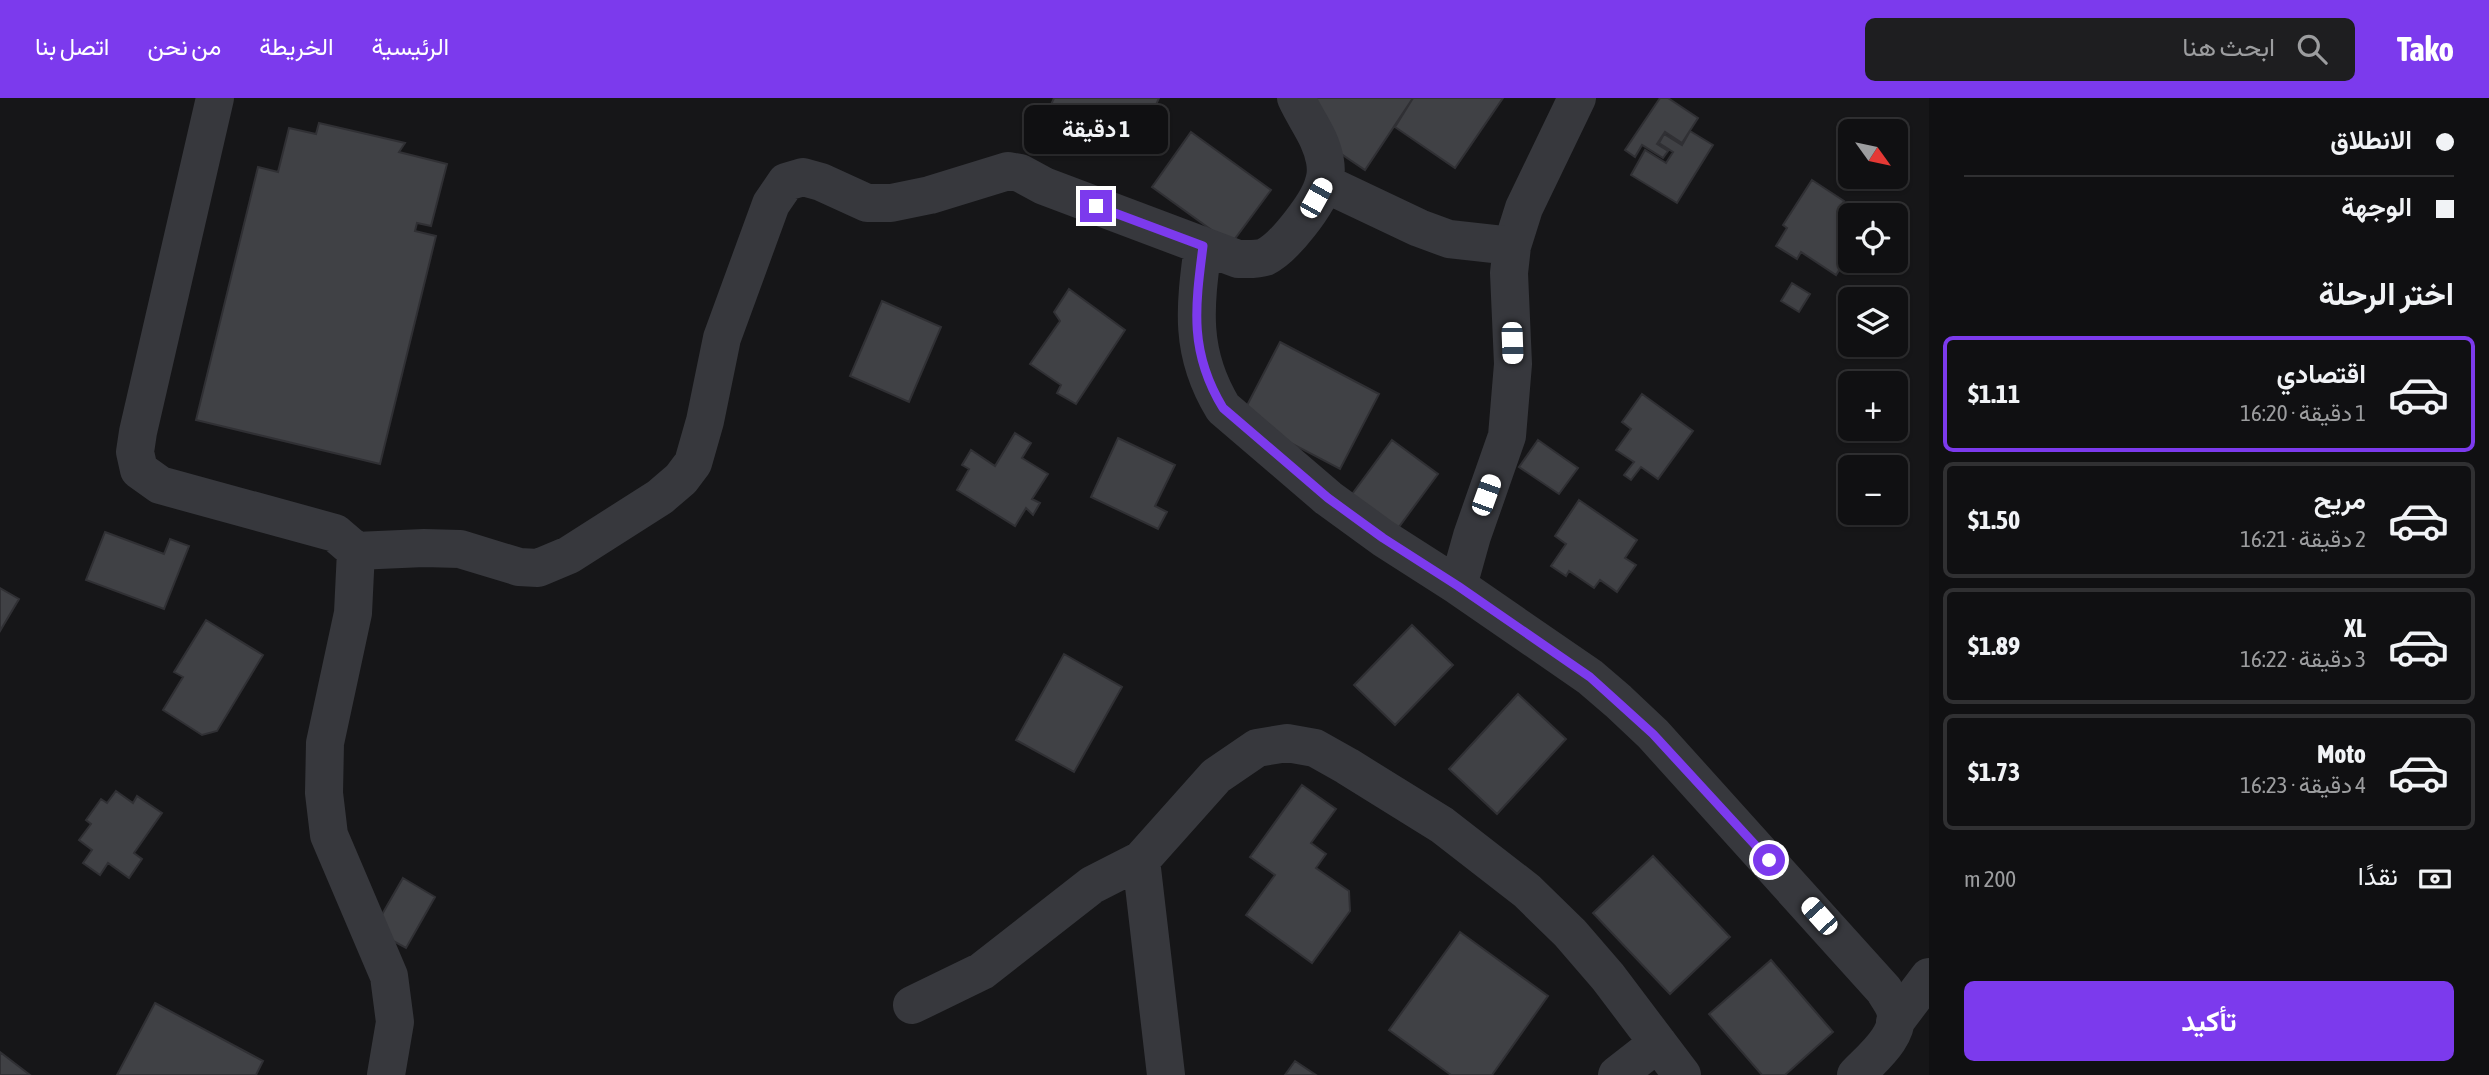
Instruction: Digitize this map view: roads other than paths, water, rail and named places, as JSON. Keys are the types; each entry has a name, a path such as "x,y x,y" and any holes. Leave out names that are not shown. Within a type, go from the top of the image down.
{"street":[{"path":"215,98 138,432 135,452 139,470 160,485 335,533 356,551 460,549 519,567 538,568 569,555 660,497 681,479 693,463 705,421 722,338 771,204 786,182 803,177 821,182 867,203 891,203 930,195 1008,171 1020,173 1044,186 1203,246 1238,259 1253,260 1265,257 1278,248 1307,213 1324,183 1326,162 1318,135 1296,98"},
{"path":"1458,586 1472,536 1507,436 1513,364 1509,273 1513,246 1524,208 1577,98"},
{"path":"1324,183 1419,228 1449,239 1513,246"},
{"path":"1203,246 1195,324 1203,365 1211,388 1223,408 1328,498 1590,677 1653,734 1884,990 1895,1010 1895,1022"},
{"path":"356,551 353,613 325,743 324,793 329,835 389,976 395,1022 386,1075"},
{"path":"912,1005 982,971 1092,885 1140,860 1216,776 1258,748 1287,743 1315,748 1442,825 1527,891 1585,950 1682,1075"},
{"path":"1140,860 1166,1075"},
{"path":"1856,1075 1882,1047 1895,1022 1929,977"},
{"path":"1617,1075 1658,1043"}]}
